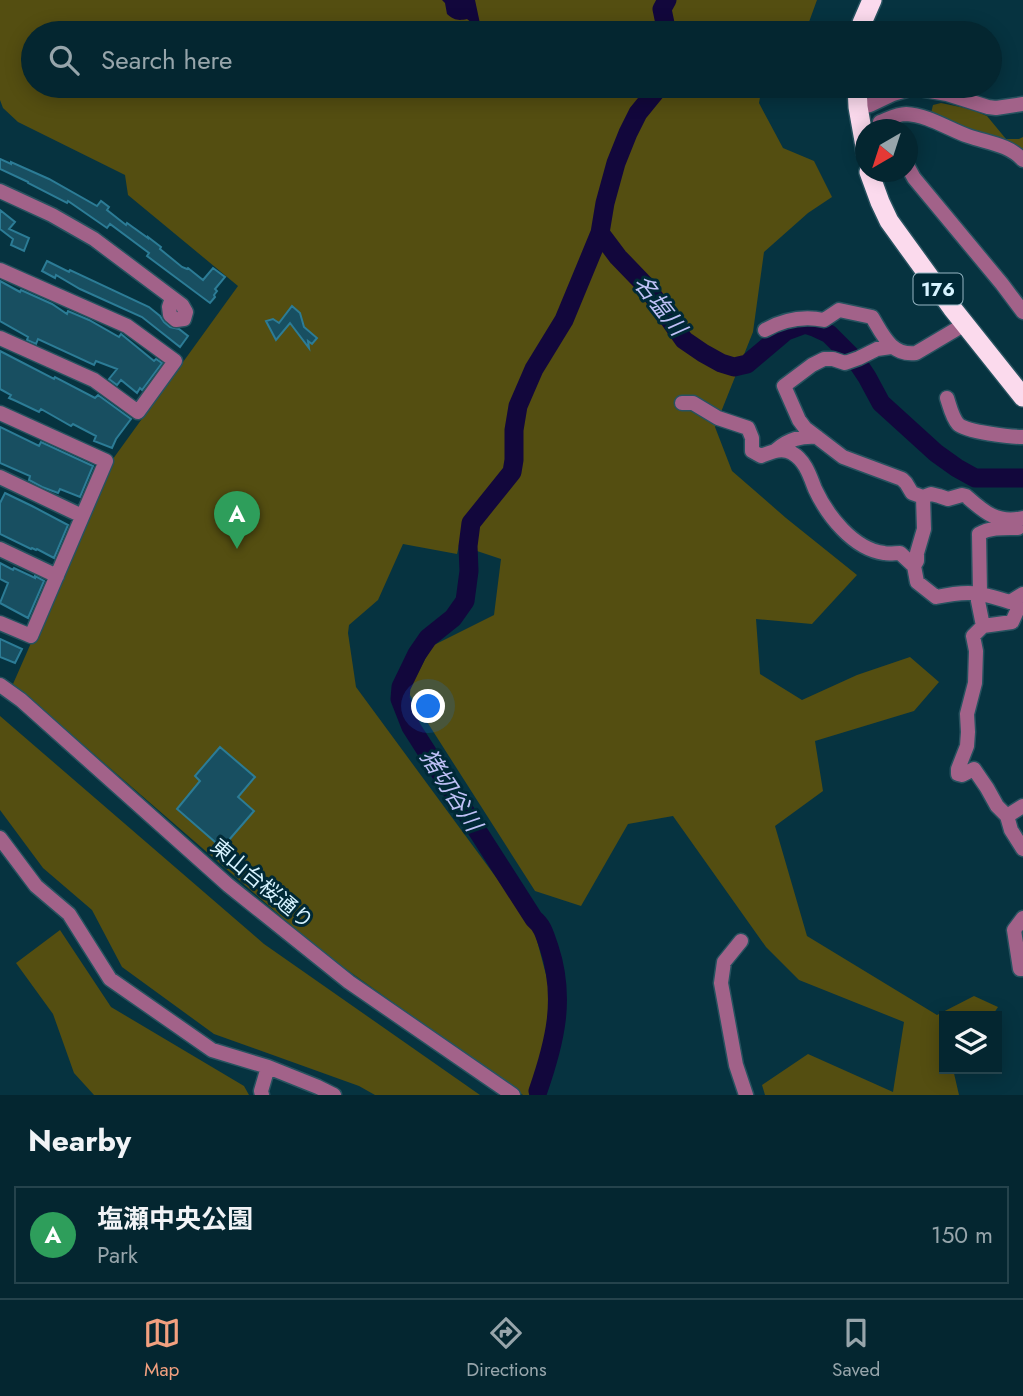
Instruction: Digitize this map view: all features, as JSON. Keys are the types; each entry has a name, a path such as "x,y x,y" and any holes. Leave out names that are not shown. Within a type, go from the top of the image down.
{"highway":[{"path":"863,21 872,0"},
{"path":"861,98 865,119"},
{"name":"176","path":"873,182 889,221 965,324 1015,375 1023,397"}],"street":[{"path":"876,119 864,106 883,98"},
{"path":"960,98 996,108 1023,104"},
{"path":"892,119 905,114 922,117 971,137 1005,146 1023,160"},
{"path":"917,182 1023,312"},
{"path":"0,191 52,215 94,239 172,298"},
{"path":"0,270 127,326 176,361 138,412 94,380 0,338"},
{"path":"765,330 775,324 811,317 824,320 839,310 872,317 891,347"},
{"path":"965,324 916,353 908,354 891,347 877,349 845,363 824,359 784,386 805,428 843,457 902,479 912,493 923,497 931,494 947,499 962,495 986,514 1023,525"},
{"path":"947,398 954,417 964,429 1007,437 1023,437"},
{"path":"682,403 693,403 718,418 748,428 752,438 752,451 761,456 802,436 819,437"},
{"path":"0,413 106,461 31,636 0,623"},
{"path":"776,450 791,452 804,464 823,506 840,528 866,547 883,553 900,553 914,566 918,582 936,597 959,592 979,592 1010,602 1023,596"},
{"path":"0,477 82,516"},
{"path":"914,566 924,529 923,497"},
{"path":"983,626 978,601 979,534 981,531 1023,525"},
{"path":"0,549 57,576"},
{"path":"1023,596 1012,622 983,626 973,636 975,683 967,714 967,746 958,769 958,774 962,775 974,769 997,806 1007,816 1011,830 1023,849"},
{"name":"東山台桜通り","path":"0,685 21,700 228,885 349,982 513,1095"},
{"path":"1007,816 1023,806"},
{"path":"0,838 36,886 69,914 110,979 212,1050 268,1067 334,1095"},
{"path":"1023,918 1014,930 1020,969 1023,969"},
{"path":"741,941 724,962 721,983 736,1065 746,1095"},
{"path":"262,1095 268,1067"}],"shaded area":[{"path":"0,0 817,0 809,21 21,21 21,98 760,98 759,103 783,148 814,161 832,197 808,213 764,252 753,332 715,427 732,471 857,575 812,624 756,619 760,674 802,700 857,675 910,657 939,682 914,711 815,741 823,791 775,826 807,936 939,1014 939,1074 954,1074 959,1095 765,1095 762,1085 808,1054 893,1092 904,1022 799,980 766,947 673,816 628,824 581,906 535,891 408,692 432,646 494,615 501,559 459,545 457,554 403,544 378,600 349,625 348,633 356,687 534,929 550,990 545,1055 529,1095 523,1095 322,952 13,684 110,463 238,286 128,195 125,175 18,122 3,108 0,100"},
{"path":"442,0 475,0 479,21 452,18 447,14"},
{"path":"941,103 970,109 987,116 1006,139 1023,137 1023,159 930,117 933,105"},
{"path":"0,716 264,944 480,1095 375,1095 359,1086 214,1034 122,967 92,910 43,868 0,810"},
{"path":"60,930 111,1007 244,1086 249,1095 94,1095 74,1073 53,1014 16,963"},
{"path":"974,996 998,1007 995,1011 945,1011"}],"building":[{"path":"0,159 49,179 97,206 101,201 109,207 107,210 126,225 127,223 148,237 182,267 188,268 203,280 213,268 225,277 215,289 215,297 210,303 147,256 149,253 110,224 107,228 68,201 67,203 0,169"},
{"path":"0,210 15,222 9,229 29,238 24,251 11,245 13,239 0,229"},
{"path":"47,261 149,307 170,327 179,329 188,336 180,347 142,317 56,275 55,278 42,271"},
{"path":"0,281 52,304 67,314 68,311 89,320 119,337 121,334 154,361 156,359 162,363 137,393 121,380 117,385 109,379 117,369 96,361 94,365 38,339 36,344 27,340 28,337 0,321"},
{"path":"292,306 300,313 304,327 317,338 312,344 308,341 309,348 290,323 276,340 266,321 273,319 279,323"},
{"path":"0,351 95,398 98,395 131,419 112,448 94,441 96,436 73,424 71,426 41,409 39,412 9,398 11,395 0,389"},
{"path":"0,427 39,446 41,442 93,466 80,497 60,489 58,493 42,487 29,480 30,476 0,463"},
{"path":"5,493 68,525 54,558 0,534 0,503"},
{"path":"0,563 44,581 28,618 0,603 8,583 0,579"},
{"path":"0,639 22,649 15,663 0,657"},
{"path":"220,747 255,777 238,797 254,811 222,848 177,809 200,781 195,776"}],"waterway":[{"name":"名塩川","path":"664,21 662,9 667,0"},
{"name":"猪切谷川","path":"538,1091 556,1020 557,984 549,947 542,928 411,727 400,699 401,687 428,638 453,618 465,601 471,523 512,472 518,406 534,369 564,320 600,233 616,163 638,113 650,98"},
{"name":"名塩川","path":"600,233 618,257 646,286 684,340 703,353 734,367 747,364 786,331 805,324 814,327 829,334 857,362 881,403 936,453 975,478 1023,478"}],"place":[{"name":"塩瀬中央公園","path":"237,549"}]}
